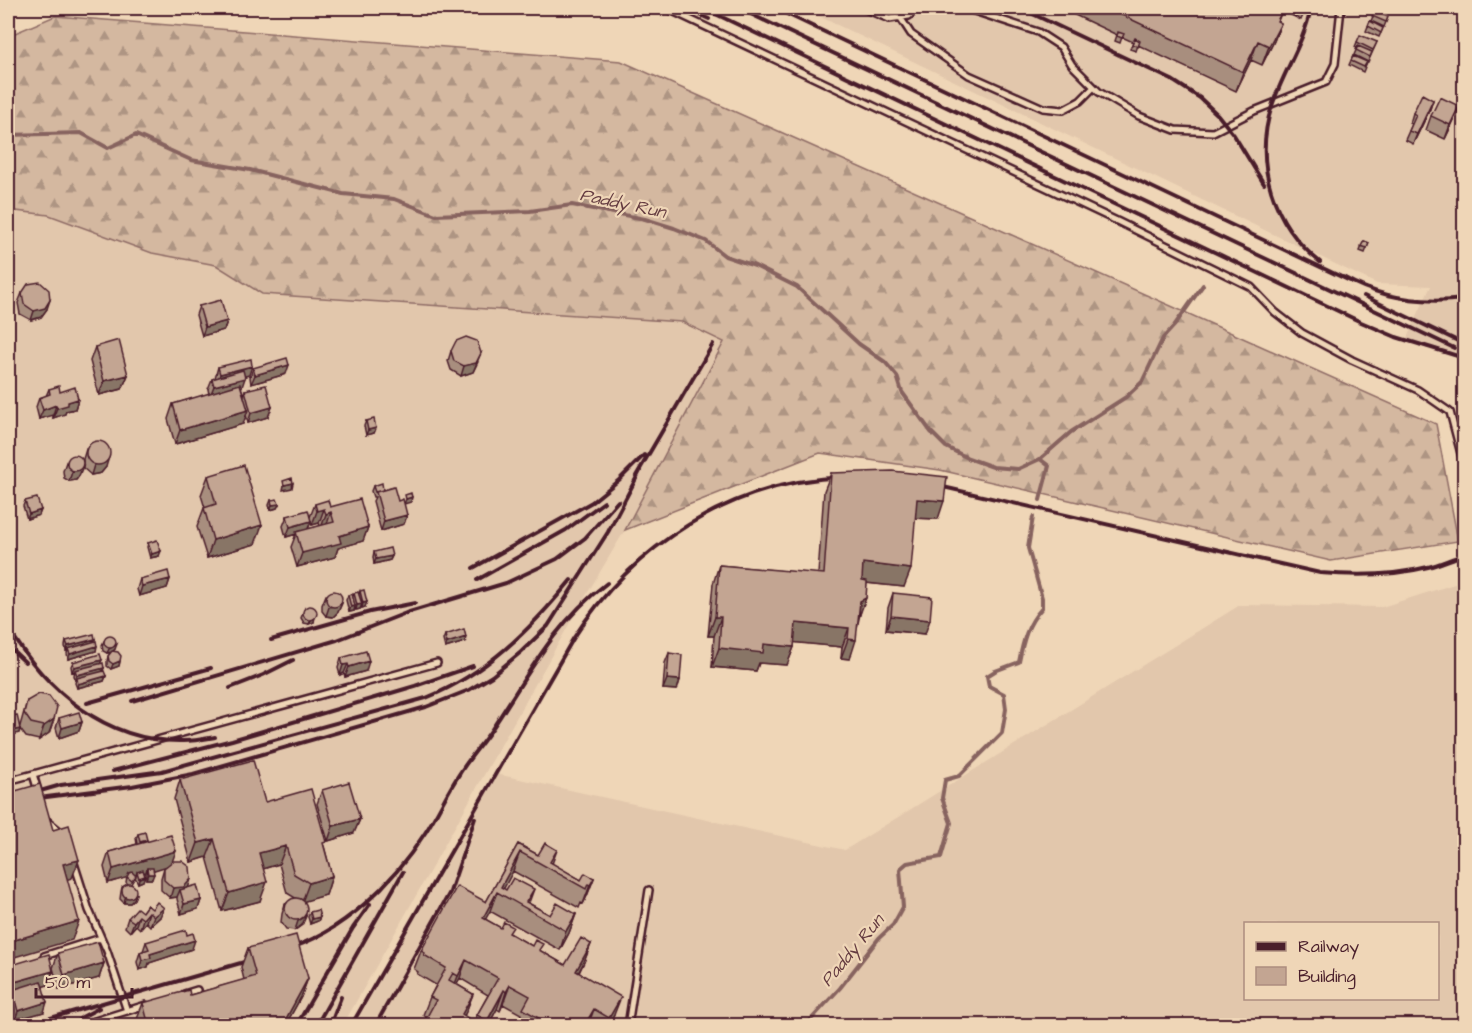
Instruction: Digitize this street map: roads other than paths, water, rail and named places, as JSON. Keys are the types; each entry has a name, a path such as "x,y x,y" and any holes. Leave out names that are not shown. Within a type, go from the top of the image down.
{"lane":[{"path":"666,8 1119,222 1251,287 1275,312 1302,333 1352,360 1418,390 1450,412 1464,465"},
{"path":"862,8 889,19 909,16 916,8"},
{"path":"965,8 1038,32 1061,47 1072,65 1094,87 1139,116 1175,130 1212,132 1254,111 1326,82 1335,64 1341,8"},
{"path":"900,17 911,34 969,75 1043,108 1063,110 1080,101 1094,87"},
{"path":"8,781 437,663"},
{"path":"33,774 40,799"},
{"path":"44,810 47,821 65,835"},
{"path":"72,856 89,910 127,1011"},
{"path":"628,1026 632,1012 649,890"},
{"path":"39,957 101,938"},
{"path":"177,996 197,990"},
{"path":"78,1026 157,1002"}],"waterway":[{"name":"Paddy Run","path":"8,135 81,133 108,148 136,135 191,160 250,170 343,194 394,199 436,215 530,211 572,205 645,219 674,228 706,241 725,256 755,266 797,287 859,344 885,362 897,376 902,392 931,432 946,447 993,467 1018,469 1040,459 1049,466 1040,500"},
{"path":"1040,459 1071,432 1126,397 1142,382 1163,338 1203,285"},
{"name":"Paddy Run","path":"805,1026 840,988 879,938 893,925 903,907 900,869 907,863 941,857 951,823 942,798 945,780 959,776 1002,733 1006,709 1004,694 989,686 987,676 1019,662 1026,633 1042,608 1042,598 1028,548 1033,517"}],"railway":[{"path":"685,8 709,19"},
{"path":"703,8 1361,322 1396,337 1464,358"},
{"path":"738,8 1454,348"},
{"path":"774,8 1350,281"},
{"path":"1020,8 1172,80 1200,98 1234,135 1264,184"},
{"path":"1311,8 1304,33 1272,106 1265,149 1266,171 1279,211 1290,230 1320,262"},
{"path":"1343,277 1386,295 1402,298 1433,301 1464,299"},
{"path":"1364,296 1464,344"},
{"path":"636,476 713,344"},
{"path":"473,568 592,502 644,455"},
{"path":"8,802 132,786 193,774 426,707 469,690 492,676 548,626 608,532 640,471"},
{"path":"351,1026 573,639 624,575 655,548 689,525 725,505 763,491 803,481 844,477"},
{"path":"930,484 1320,573 1388,574 1433,566 1464,555"},
{"path":"132,701 337,640 406,613 506,583 557,559 585,538 618,501"},
{"path":"477,580 566,530 604,502"},
{"path":"30,794 61,785 162,771 426,698 468,676 506,649 571,580"},
{"path":"284,950 306,942 346,919 382,888 398,870 425,833 464,767 543,651 572,615 607,583"},
{"path":"271,640 370,612 415,603"},
{"path":"8,627 40,672 59,691 80,708 104,722 128,733 155,739 187,741 215,737"},
{"path":"8,646 25,662"},
{"path":"230,688 293,660"},
{"path":"113,771 232,740 415,686 473,666"},
{"path":"87,703 211,668"},
{"path":"375,1026 450,892 475,818"},
{"path":"316,1026 403,872"},
{"path":"296,1026 353,928 370,904"},
{"path":"23,1026 258,958"},
{"path":"330,1026 341,997"},
{"path":"73,1026 82,1017 99,1008"}]}
